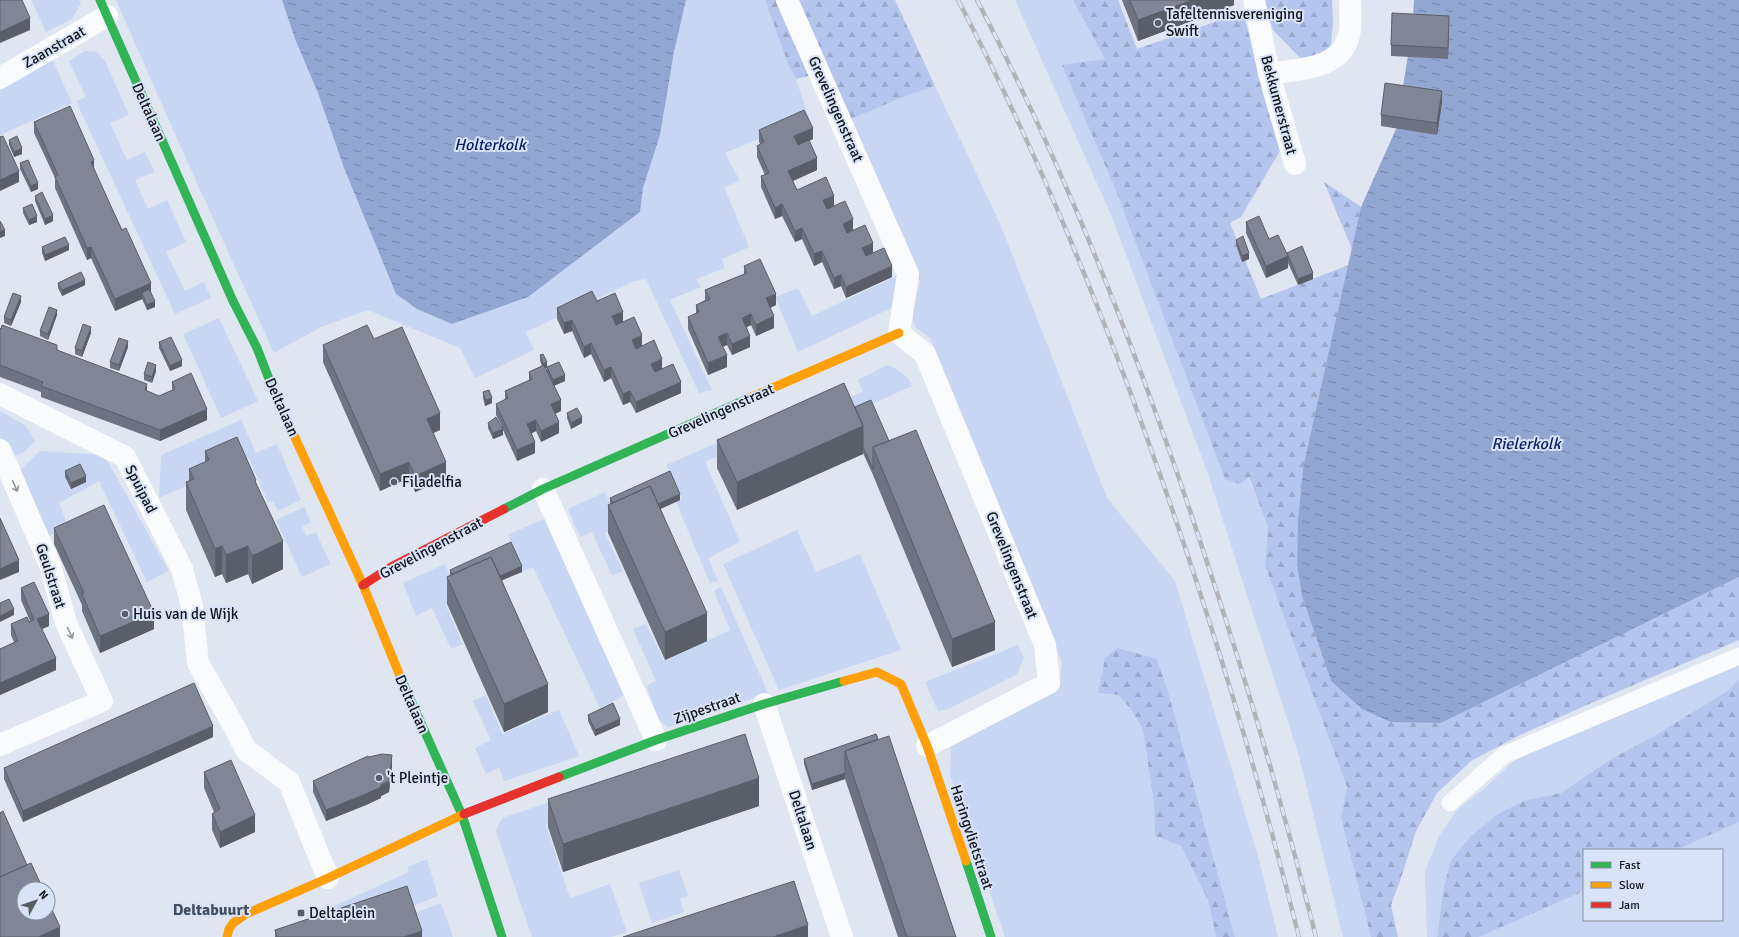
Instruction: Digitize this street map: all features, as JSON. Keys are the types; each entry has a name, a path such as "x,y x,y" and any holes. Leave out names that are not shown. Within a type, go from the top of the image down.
{"street":[{"name":"Grevelingenstraat","path":"787,0 908,274 899,333"},
{"name":"Bekkumerstraat","path":"1254,0 1268,74 1295,164"},
{"path":"1268,74 1326,64 1342,52 1350,34 1350,0"},
{"name":"Zaanstraat","path":"0,78 104,8"},
{"name":"Deltalaan","path":"104,8 233,301 257,348 276,397 363,585 393,660 462,815 502,937"},
{"name":"Grevelingenstraat","path":"363,585 391,567 543,490 899,333"},
{"name":"Grevelingenstraat","path":"899,333 925,354 1044,645 1049,683 927,746"},
{"name":"Spuipad","path":"0,394 125,457 182,569 192,606 198,663 246,750 290,782 328,878"},
{"name":"Geulstraat","path":"0,450 50,565 66,623 102,701 0,745"},
{"path":"543,490 656,740"},
{"name":"Zijpestraat","path":"462,815 656,740 764,704 877,672 901,684 927,746"},
{"name":"Deltalaan","path":"764,704 842,937"},
{"name":"Haringvlietstraat","path":"927,746 991,937"},
{"path":"227,937 229,929 233,923 246,914 328,878 462,815"}],"lane":[{"path":"1450,803 1504,755 1739,656"}],"shaded area":[{"path":"31,0 79,0 81,3 72,19 46,32"},
{"path":"116,0 282,0 295,39 318,93 344,168 396,294 528,297 640,212 643,188 660,135 674,52 686,0 765,0 788,64 796,79 809,118 725,153 740,181 724,187 749,247 722,259 725,268 696,279 701,287 670,300 712,390 699,393 646,279 635,281 526,332 534,350 475,378 460,348 368,310 321,327 274,353"},
{"path":"1015,0 1073,0 1105,59 1063,66 1117,193 1248,477 1268,527 1265,566 1347,787 1341,819 1371,937 1343,937 1299,756 1208,474 1112,217"},
{"path":"85,51 97,52 105,61 129,115 110,123 127,160 145,152 154,172 135,180 148,209 167,200 186,242 166,252 185,291 204,282 211,298 175,314 76,101 86,97 69,61"},
{"path":"52,59 72,103 0,135 0,90"},
{"path":"935,86 1001,226 1107,498 1175,581 1259,860 1278,937 1235,937 1167,688 1157,660 1102,694 1118,695 1131,709 1143,730 1154,804 1155,836 1181,846 1208,900 1216,937 1005,937 950,776 951,747 1045,694 1060,683 1062,662 1022,568 930,338 915,327 912,312 920,282 912,258 847,121 903,97"},
{"path":"901,274 900,304 798,352 775,297 798,288 812,316"},
{"path":"219,318 258,401 221,418 183,334"},
{"path":"887,365 908,378 912,386 847,415 847,399 863,391 858,380"},
{"path":"0,411 26,426 35,441 23,453 10,456 0,437"},
{"path":"241,420 256,453 277,444 301,500 278,511 273,501 268,502 249,458 159,498 161,455"},
{"path":"744,431 751,442 705,462 740,542 708,558 718,581 710,583 676,502 682,499 666,465"},
{"path":"40,451 104,455 169,571 147,582 99,481 59,503 69,528 46,537 19,471"},
{"path":"605,492 620,526 605,533 623,571 612,576 592,532 580,537 568,509"},
{"path":"304,507 311,522 302,527 306,536 316,532 330,564 302,577 276,520"},
{"path":"546,518 625,695 600,708 533,567 523,572 508,535"},
{"path":"797,530 816,572 860,554 901,650 779,690 723,564"},
{"path":"445,564 460,598 445,604 463,644 451,649 432,608 416,616 403,583"},
{"path":"721,587 768,693 668,727 659,720 646,686 656,681 633,629 646,624 664,661 730,630 714,591"},
{"path":"1018,645 1024,658 1017,674 948,709 938,711 925,682"},
{"path":"1739,663 1739,679 1727,691 1654,736 1611,759 1561,793 1523,801 1470,837 1451,860 1444,886 1437,937 1427,937 1425,871 1439,836 1458,809 1485,788 1515,760"},
{"path":"486,695 502,734 559,710 579,756 504,781 499,768 486,774 475,748 491,740 473,701"},
{"path":"580,792 586,812 546,825 570,898 610,884 627,932 611,937 532,937 496,831 502,818"},
{"path":"1739,822 1739,937 1479,937 1583,891 1583,921 1723,921 1723,849 1678,849"},
{"path":"427,859 438,896 410,907 322,919 321,912 409,872 407,867"},
{"path":"679,870 688,896 680,899 684,912 652,923 639,883"},
{"path":"441,903 453,937 420,937 412,914"}],"green space":[{"path":"765,0 895,0 935,86 903,97 847,121 820,73 796,79 788,64"},
{"path":"1073,0 1118,0 1137,49 1243,12 1280,151 1241,217 1230,223 1261,299 1349,265 1303,468 1298,519 1297,565 1302,596 1331,681 1441,723 1739,577 1739,640 1518,736 1471,761 1437,793 1416,831 1391,905 1398,937 1371,937 1341,818 1347,787 1265,566 1268,527 1249,477 1240,484 1225,479 1117,193 1062,65 1105,59"},
{"path":"1264,0 1332,0 1333,20 1330,57 1302,60 1273,30"},
{"path":"1324,182 1361,207 1352,249"},
{"path":"1117,648 1157,659 1167,688 1235,937 1216,937 1208,900 1181,846 1155,836 1154,804 1143,730 1131,709 1118,695 1098,693 1105,658"},
{"path":"1739,679 1739,822 1678,849 1583,849 1583,891 1479,937 1437,937 1444,886 1451,860 1470,837 1498,814 1523,801 1561,793 1611,759 1654,736 1727,691"}],"water":[{"name":"Holterkolk","path":"282,0 686,0 674,52 660,135 643,188 640,212 528,297 452,324 417,309 396,294 344,168 318,93 295,39"},
{"name":"Rielerkolk","path":"1414,0 1739,0 1739,577 1441,723 1391,722 1362,709 1331,681 1302,596 1297,565 1298,519 1303,468 1361,207 1396,129 1412,31"}],"building":[{"path":"0,0 22,0 30,18 0,32"},
{"path":"1130,0 1192,0 1138,20"},
{"path":"1392,13 1449,16 1448,48 1391,45"},
{"path":"1385,83 1442,91 1437,123 1381,115"},
{"path":"70,106 94,160 91,162 114,213 122,230 126,228 151,283 115,299 91,247 87,248 55,177 58,175 34,122"},
{"path":"804,110 813,128 794,136 798,145 809,140 817,158 788,171 797,190 826,177 834,196 823,200 827,209 845,201 853,219 843,224 847,233 865,225 873,243 862,248 866,256 884,248 892,266 846,287 841,275 834,278 822,251 814,254 802,228 795,231 782,204 775,208 761,176 769,173 757,146 764,142 759,130"},
{"path":"3,136 19,171 0,180 0,137"},
{"path":"17,136 22,148 14,152 9,140"},
{"path":"28,160 38,183 31,186 20,163"},
{"path":"42,192 53,215 45,219 35,196"},
{"path":"32,204 37,216 29,220 23,208"},
{"path":"1259,216 1269,239 1278,235 1288,256 1266,266 1246,222"},
{"path":"0,221 5,230 0,232"},
{"path":"1243,236 1249,253 1242,256 1236,240"},
{"path":"65,237 69,245 45,255 42,247"},
{"path":"1302,246 1313,273 1298,279 1287,253"},
{"path":"760,259 776,294 766,298 774,316 756,325 751,314 742,318 750,336 732,344 727,333 718,337 727,355 708,363 688,317 699,312 696,305 710,299 705,290 747,273 744,266"},
{"path":"81,272 85,280 62,290 58,283"},
{"path":"149,289 155,301 147,305 142,293"},
{"path":"592,291 597,301 615,293 623,312 612,316 616,325 634,317 642,335 632,340 636,349 654,340 662,359 651,364 655,372 673,364 681,382 636,402 630,391 623,394 611,367 604,370 591,343 584,347 572,320 564,323 557,308"},
{"path":"13,293 21,296 11,320 4,317"},
{"path":"49,307 57,310 48,334 40,331"},
{"path":"83,324 91,327 82,351 75,348"},
{"path":"2,325 57,345 57,350 147,384 145,390 159,396 175,389 172,382 191,373 207,409 160,430 41,386 43,382 0,365 0,328 1,329"},
{"path":"367,325 374,339 402,327 440,413 427,419 446,462 415,476 409,462 380,474 323,345"},
{"path":"171,337 182,360 170,366 159,342"},
{"path":"119,338 128,341 119,365 110,362"},
{"path":"543,354 547,362 543,364 540,355"},
{"path":"148,362 156,365 152,377 144,374"},
{"path":"559,362 565,375 553,380 547,367"},
{"path":"544,365 561,400 551,404 559,422 541,431 536,420 527,424 535,442 517,450 496,404 508,398 505,391 532,379 529,372"},
{"path":"844,383 863,426 737,482 717,440"},
{"path":"489,390 492,398 485,400 483,392"},
{"path":"871,400 889,441 873,447 873,469 863,447 863,426 855,407"},
{"path":"577,408 582,417 571,423 567,413"},
{"path":"496,417 503,429 493,433 488,423"},
{"path":"916,430 995,622 952,639 873,447"},
{"path":"237,437 256,480 255,481 283,541 252,556 248,546 226,555 222,546 215,549 186,482 194,479 189,469 209,460 205,451"},
{"path":"80,464 86,476 71,483 65,471"},
{"path":"670,471 680,494 658,504 650,486 613,503 610,498"},
{"path":"650,486 707,613 665,632 608,505"},
{"path":"104,505 154,613 100,636 82,594 84,593 54,528"},
{"path":"0,518 19,560 0,569"},
{"path":"511,542 522,566 500,576 491,557 452,574 450,570"},
{"path":"491,557 548,684 504,704 447,577"},
{"path":"34,582 49,614 37,619 56,658 0,683 0,649 18,641 11,624 27,617 29,622 34,620 21,588"},
{"path":"9,599 14,609 0,616 0,603"},
{"path":"194,683 213,726 23,811 4,768"},
{"path":"613,703 620,719 595,730 588,715"},
{"path":"745,734 759,778 563,844 548,799"},
{"path":"876,734 878,739 845,751 845,773 812,784 804,759"},
{"path":"889,736 956,937 907,937 845,751"},
{"path":"382,754 392,755 389,781 381,785 381,787 366,794 326,810 313,781 368,756"},
{"path":"231,760 255,815 220,832 212,814 220,809 204,772"},
{"path":"3,811 27,865 0,877 0,813"},
{"path":"31,863 39,881 16,881 16,921 56,921 56,918 60,927 38,937 0,937 0,877"},
{"path":"794,881 808,925 773,937 623,937"},
{"path":"407,886 422,931 404,937 277,937 275,930"}],"railway":[{"path":"958,0 1013,110 1063,222 1131,394 1173,512 1232,693 1267,814 1299,937"},
{"path":"977,0 1011,67 1074,204 1103,274 1156,414 1221,603 1278,793 1316,937"}],"traffic: fast":[{"path":"100,0 233,301 257,348 276,397 291,429"},
{"path":"504,509 543,489 747,399"},
{"path":"400,676 462,815 502,937"},
{"path":"559,777 656,740 764,704 844,681"},
{"path":"966,861 991,937"}],"traffic: slow":[{"path":"747,399 899,333"},
{"path":"291,429 363,585 400,676"},
{"path":"844,681 877,672 901,684 927,746 966,861"},
{"path":"227,937 229,929 233,923 246,914 328,878 464,814"}],"traffic: jam":[{"path":"363,585 391,567 504,509"},
{"path":"464,814 559,777"}],"place":[{"name":"Tafeltennisvereniging Swift","path":"1158,23"},
{"name":"Filadelfia","path":"394,482"},
{"name":"Huis van de Wijk","path":"125,614"},
{"name":"'t Pleintje","path":"379,778"},
{"name":"Deltaplein","path":"301,913"}],"district":[{"name":"Deltabuurt","path":"211,909"}]}
